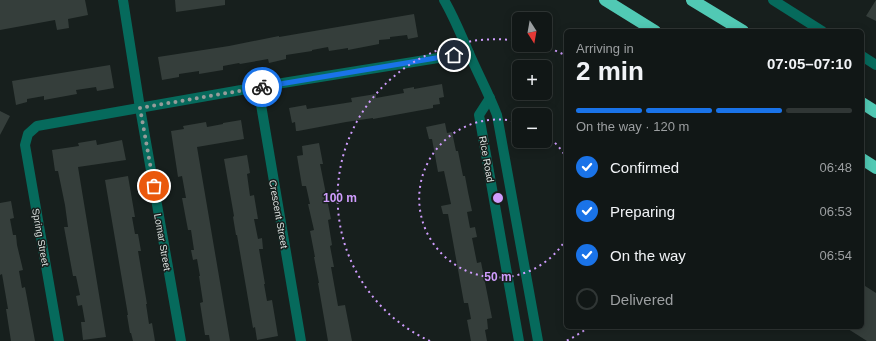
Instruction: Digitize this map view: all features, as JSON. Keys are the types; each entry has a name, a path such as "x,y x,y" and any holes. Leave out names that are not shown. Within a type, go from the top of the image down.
{"highway":[{"path":"605,0 652,29"},
{"path":"692,0 740,29"},
{"path":"864,104 876,112"},
{"path":"864,160 876,168"}],"street":[{"name":"Lomar Street","path":"123,0 140,108 181,341"},
{"path":"444,0 450,10 497,115 538,341"},
{"path":"773,0 819,29"},
{"path":"140,108 258,87 469,53"},
{"path":"864,57 876,65"},
{"name":"Crescent Street","path":"258,87 301,341"},
{"name":"Rice Road","path":"490,98 479,115 519,341"},
{"name":"Spring Street","path":"59,341 25,145 28,134 36,126 140,108"}],"building":[{"path":"0,0 85,0 88,15 68,19 69,28 57,30 55,20 0,30"},
{"path":"175,0 225,0 225,5 176,12"},
{"path":"876,0 876,21 866,16"},
{"path":"414,14 418,37 408,39 407,35 390,37 390,39 379,40 379,44 348,50 348,48 329,51 328,47 286,55 286,59 269,63 268,59 239,63 223,66 223,70 199,74 199,71 179,74 179,77 162,80 158,57"},
{"path":"110,65 114,88 97,91 96,87 76,90 77,94 44,100 44,96 27,99 27,102 16,105 12,81"},
{"path":"442,84 444,97 439,98 440,104 433,105 433,108 298,131 296,131 295,122 292,123 289,108 306,105 307,109 333,105 352,102 351,98 376,94 376,98 404,93 403,89 414,87 414,89"},
{"path":"0,111 10,116 0,135"},
{"path":"241,120 244,139 197,147 230,341 210,341 209,335 205,335 200,303 203,302 200,276 197,259 193,260 191,250 194,250 191,230 188,230 182,198 186,198 182,176 178,177 171,131 184,129 183,126 206,122 207,127"},
{"path":"445,123 447,133 452,132 456,151 458,151 472,211 467,212 470,228 475,227 477,237 472,238 477,263 481,262 492,318 487,319 488,329 485,330 487,341 471,341 467,320 471,319 468,303 464,303 448,214 443,214 441,206 451,204 444,171 438,172 432,139 429,139 426,127"},
{"path":"96,140 97,145 122,140 126,160 78,167 106,337 83,340 81,322 85,322 82,305 78,306 76,296 80,295 76,276 73,276 64,227 68,227 65,205 58,171 55,171 52,150 79,146 78,143"},
{"path":"319,143 323,164 320,164 331,219 328,220 332,245 330,246 334,267 331,267 338,306 345,305 352,341 328,341 318,283 310,231 314,230 308,204 310,204 306,186 302,186 297,156 303,155 302,146"},
{"path":"247,155 250,173 247,174 250,196 254,195 258,219 254,219 258,239 262,238 263,249 259,249 264,284 267,301 272,300 278,336 257,340 255,327 253,328 236,235 224,159"},
{"path":"128,176 135,217 132,217 135,234 138,234 141,251 138,251 149,324 152,323 155,341 133,341 127,315 105,180"},
{"path":"11,201 14,218 10,219 13,235 16,235 23,270 19,271 22,288 25,287 35,341 11,341 6,309 8,309 2,274 0,275 0,203"},
{"path":"864,285 876,293 876,341 867,341 848,329 864,329"}],"way so far":[{"path":"154,186 140,108 262,87"}],"route":[{"path":"262,87 454,55"}]}
